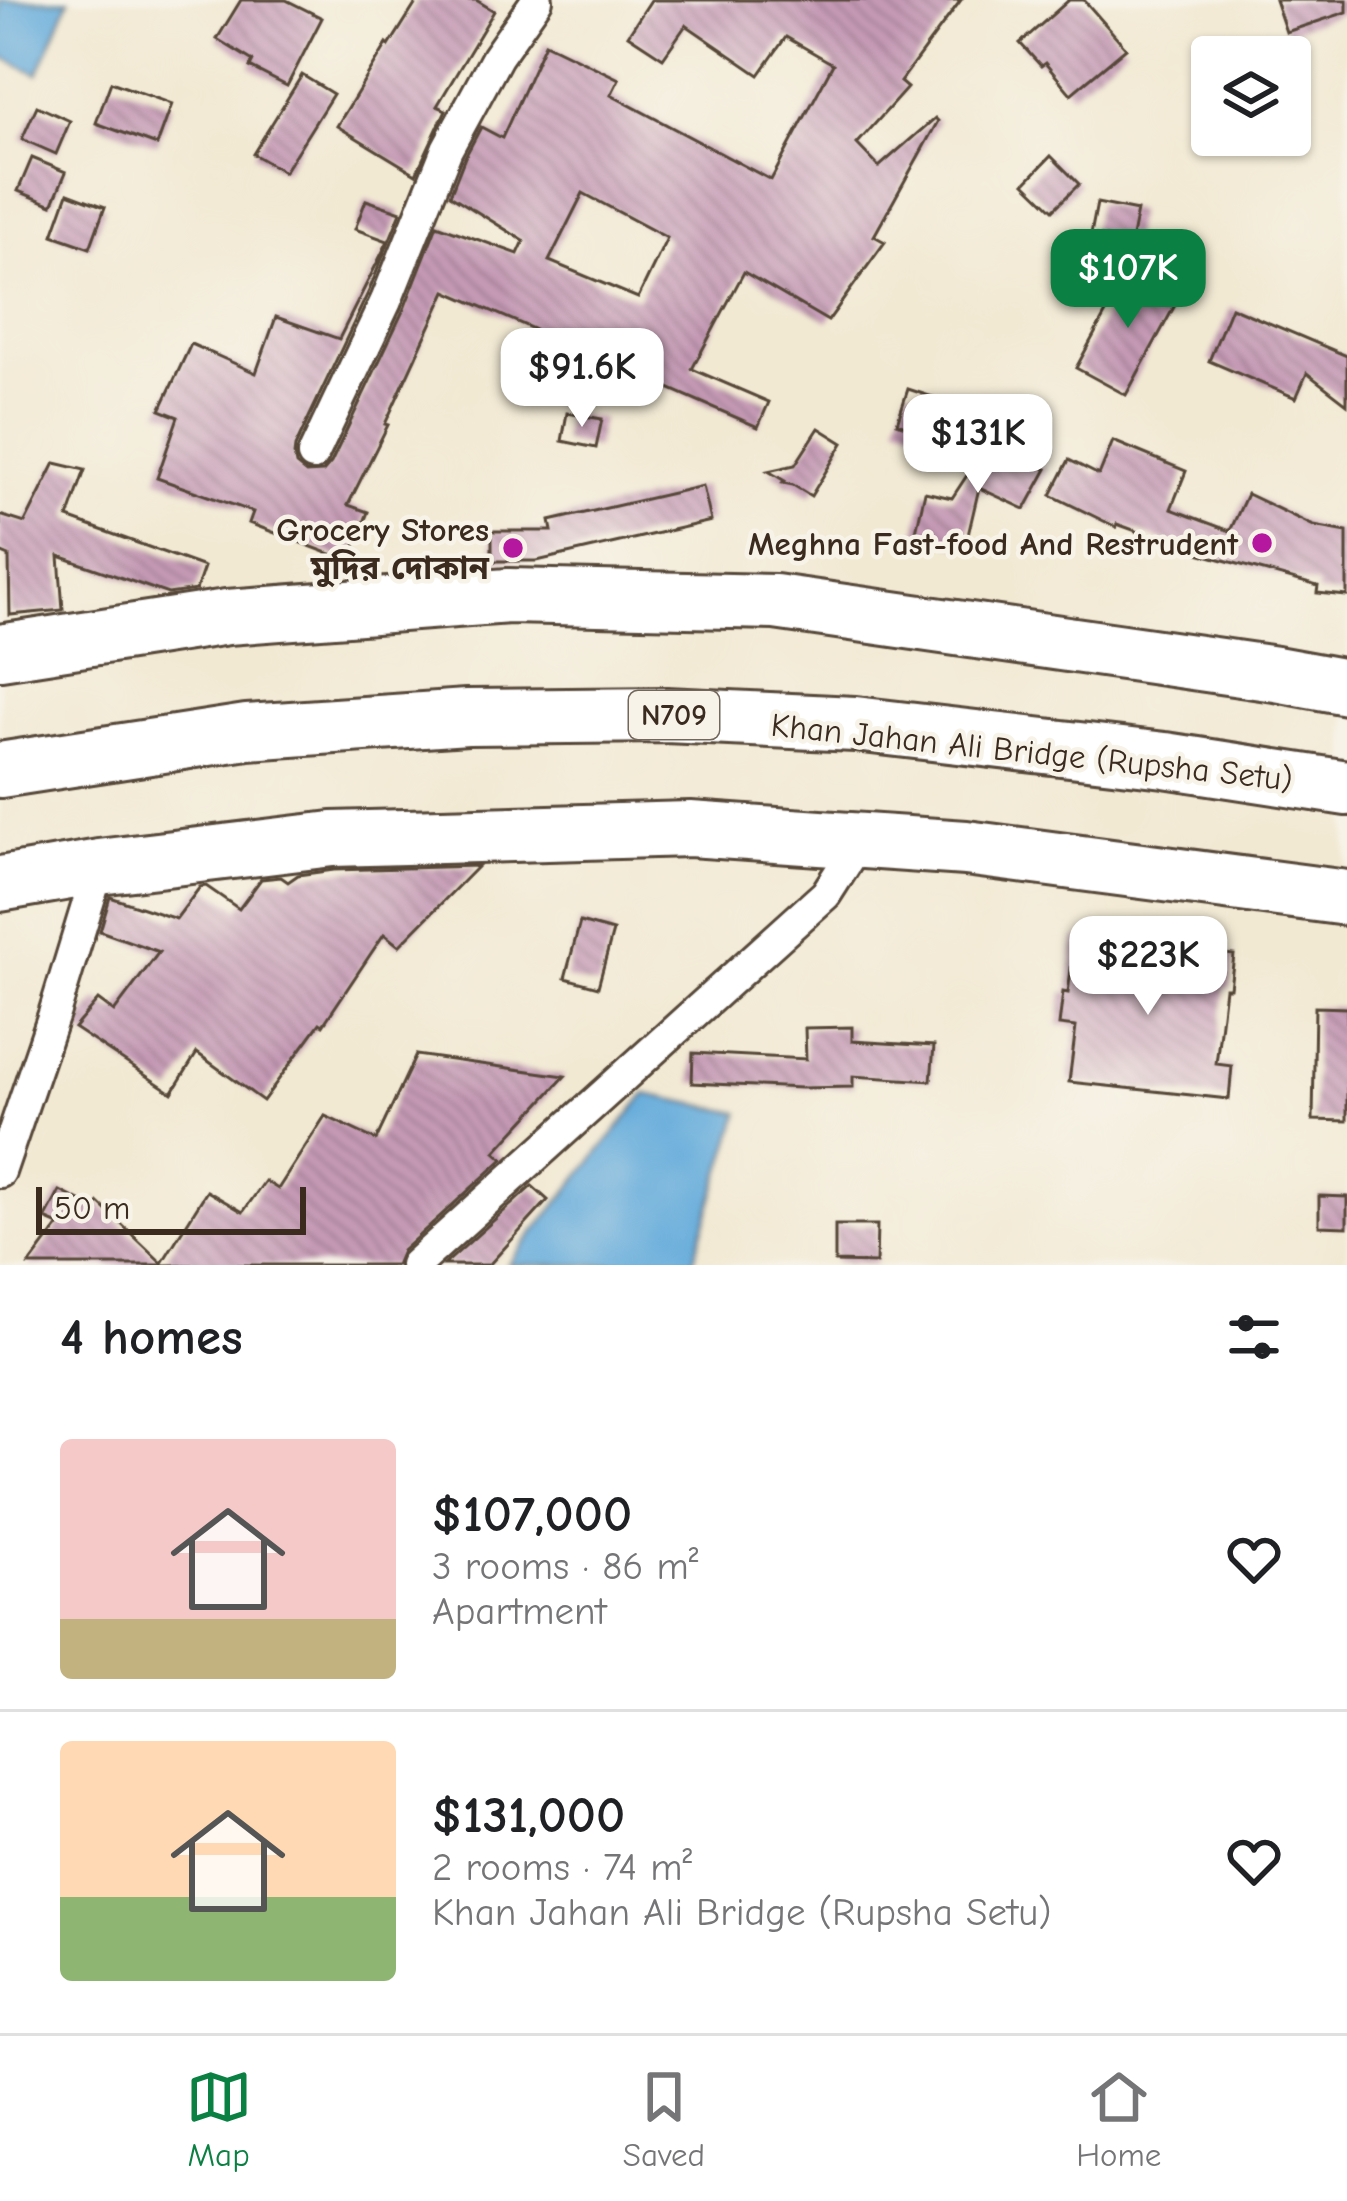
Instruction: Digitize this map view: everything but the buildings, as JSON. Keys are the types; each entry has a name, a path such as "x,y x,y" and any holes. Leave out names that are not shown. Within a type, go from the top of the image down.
{"highway":[{"path":"0,652 226,617 509,596 775,602 1347,687"},
{"name":"Khan Jahan Ali Bridge (Rupsha Setu)","path":"0,770 247,732 467,717 666,715 855,724 1165,760 1347,788"},
{"path":"0,884 332,839 690,829 966,848 1347,898"}],"street":[{"path":"313,455 386,302 447,148 497,57 537,0"},
{"path":"415,1265 826,894 860,841"},
{"path":"0,1172 99,867"}],"water":[{"path":"0,0 69,0 38,74 0,56"},
{"path":"646,1094 740,1113 692,1265 508,1265"}],"place":[{"name":"Meghna Fast-food And Restrudent","path":"1262,543"},
{"name":"Grocery Stores মুদির দোকান","path":"513,548"}]}
